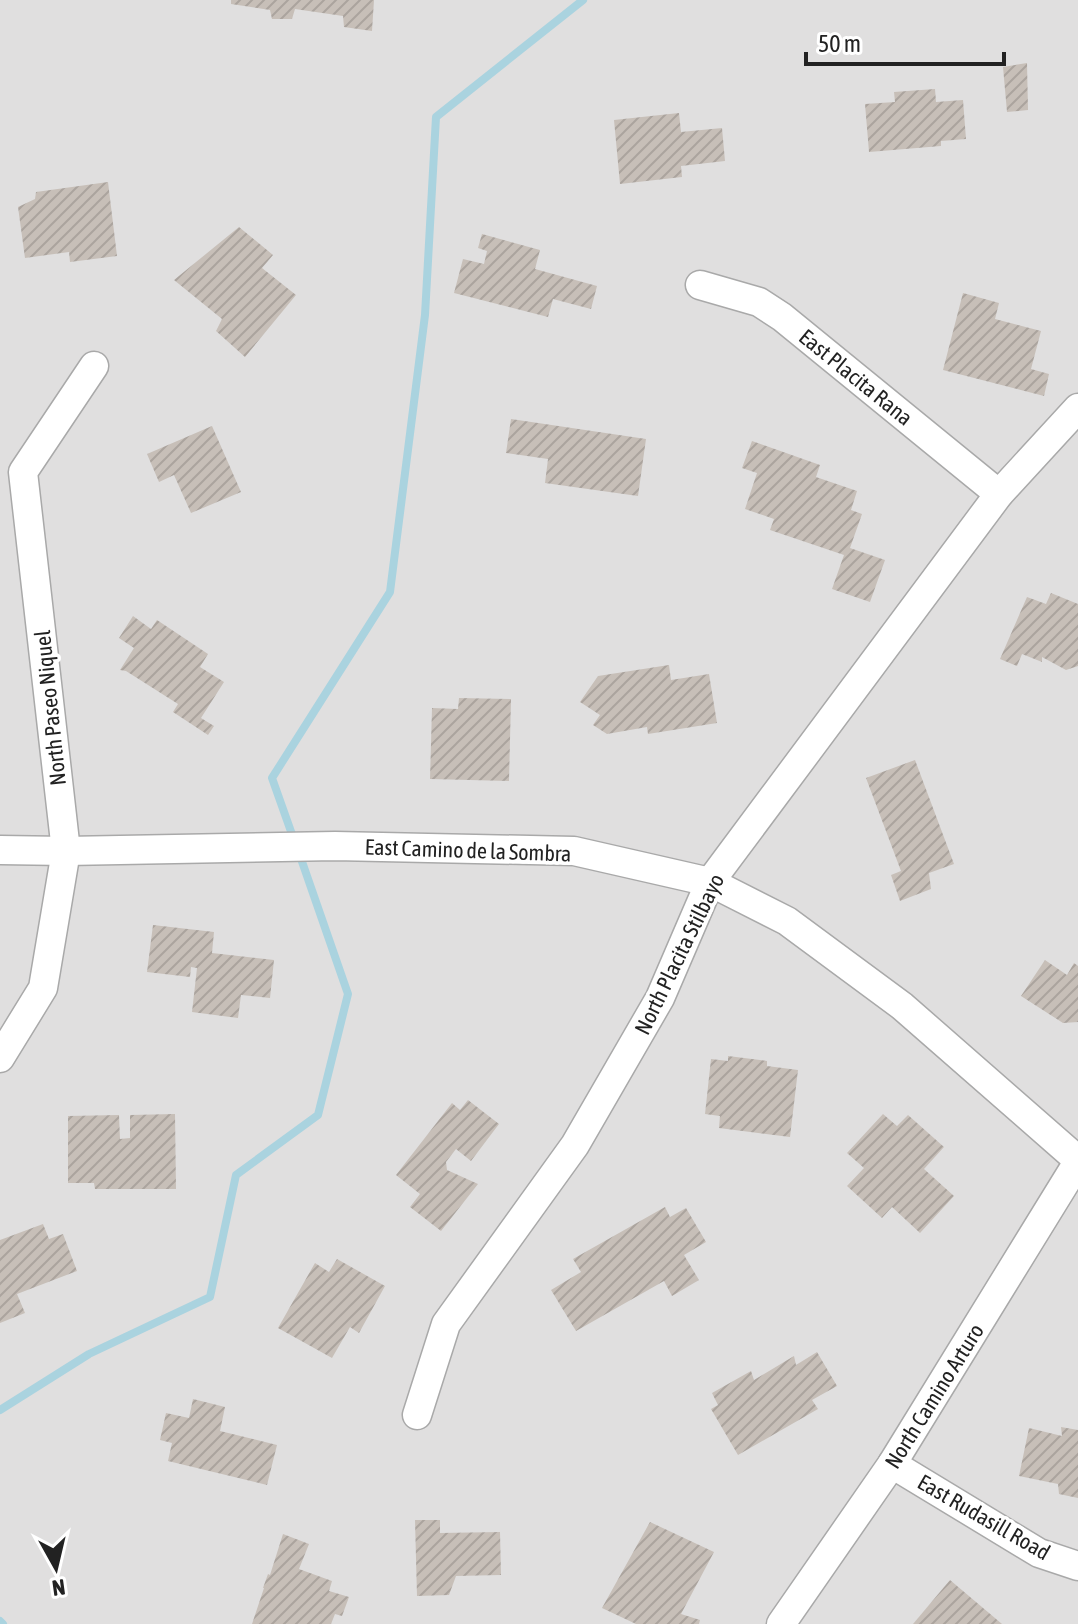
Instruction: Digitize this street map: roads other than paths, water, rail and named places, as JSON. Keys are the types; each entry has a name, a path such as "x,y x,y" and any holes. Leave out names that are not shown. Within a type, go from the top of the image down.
{"street":[{"name":"East Placita Rana","path":"700,285 759,302 782,317 999,494"},
{"name":"North Paseo Niquel","path":"0,1058 43,988 66,851 23,472 94,366"},
{"name":"North Placita Stilbayo","path":"417,1415 446,1324 575,1145 660,998 710,882 999,494 1078,408"},
{"name":"East Camino de la Sombra","path":"0,850 335,846 574,851 710,882 787,921 902,1006 1078,1161"},
{"name":"North Camino Arturo","path":"781,1624 892,1464 1078,1161"},
{"name":"East Rudasill Road","path":"892,1464 1039,1553 1078,1566"}],"waterway":[{"path":"294,840 272,778 390,592 425,315 436,117 583,0"},
{"path":"0,1410 89,1354 210,1297 236,1175 318,1115 348,994 299,853"},
{"path":"0,1621 3,1624"}]}
